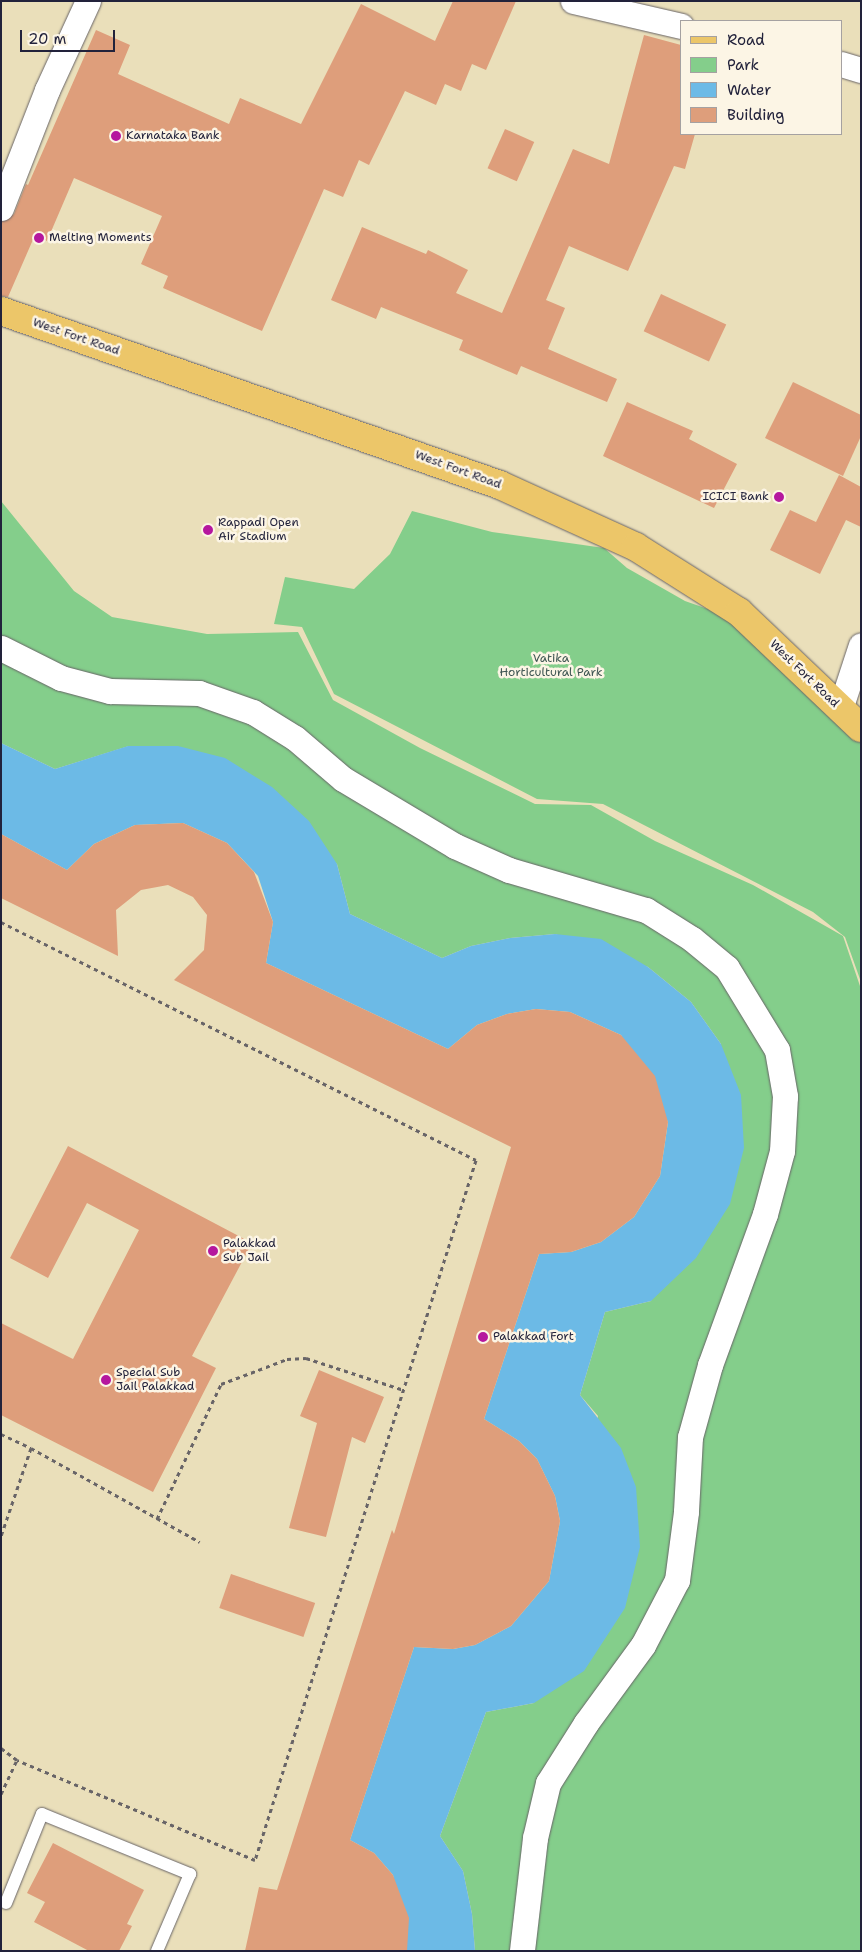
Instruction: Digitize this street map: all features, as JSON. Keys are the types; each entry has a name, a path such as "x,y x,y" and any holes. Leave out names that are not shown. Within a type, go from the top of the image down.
{"main road":[{"name":"West Fort Road","path":"1,312 500,485 636,547 739,612 861,728"}],"street":[{"path":"1,208 47,90 88,1"},
{"path":"573,1 680,26"},
{"path":"842,64 861,70"},
{"path":"840,709 861,645"},
{"path":"1,648 61,678 110,691 199,692 252,712 295,738 343,779 455,846 509,870 646,910 692,939 727,968 777,1050 785,1096 782,1151 765,1214 710,1365 690,1437 686,1512 677,1580 643,1646 586,1723 548,1783 535,1838 522,1951"}],"lane":[{"path":"6,1903 42,1814 190,1874 158,1951"}],"path":[{"path":"1,922 476,1160 255,1860 17,1760 1,1748"},
{"path":"157,1520 221,1384 287,1359 306,1358 404,1390"},
{"path":"1,1434 31,1448 157,1520 200,1542"},
{"path":"1,1536 31,1448"},
{"path":"1,1794 17,1760"}],"green space":[{"path":"1,501 74,591 112,617 207,634 298,632 333,700 420,748 535,804 591,805 655,841 753,885 843,936 861,989 861,1951 475,1951 472,1914 463,1871 440,1836 486,1712 534,1703 598,1416 580,1395 605,1312 651,1301 721,1044 691,1002 648,967 555,934 510,938 471,946 442,958 350,914 337,864 129,746 55,769 1,743"},
{"name":"Vatika Horticultural Park","path":"412,511 492,532 604,548 627,568 685,601 739,620 861,739 861,982 845,937 813,912 603,804 537,799 334,694 302,627 274,624 285,577 354,589 390,554"}],"water":[{"path":"1,743 55,769 128,746 178,746 225,758 272,787 309,821 337,864 350,914 442,958 471,946 510,938 555,934 601,939 648,967 691,1002 721,1044 741,1095 744,1148 730,1204 696,1258 651,1301 605,1312 580,1395 621,1448 636,1487 640,1547 625,1608 584,1671 534,1703 486,1712 440,1836 463,1871 472,1914 475,1951 407,1951 393,1875 374,1853 350,1840 414,1647 453,1649 475,1645 511,1626 549,1581 560,1521 555,1496 537,1459 519,1441 484,1419 539,1254 571,1252 601,1242 634,1217 660,1176 668,1122 621,1035 570,1012 536,1009 507,1014 477,1025 448,1049 266,963 273,922 258,876 227,843 183,823 135,825 94,844 67,870 1,834"}],"building":[{"path":"453,1 516,1 486,70 472,64 461,91 445,84 436,105 405,91 369,165 359,160 343,197 324,189 262,331 163,288 168,276 141,264 162,216 74,178 47,241 35,235 8,297 1,296 1,222 14,214 96,30 130,45 118,74 229,124 240,98 301,124 361,4 435,41"},
{"path":"644,35 680,45 680,135 695,135 685,169 674,166 628,271 569,246 546,300 565,308 548,349 617,379 607,402 521,366 517,375 459,350 463,340 381,307 376,319 331,300 362,227 426,254 428,250 468,270 456,293 502,313 573,149 609,164"},
{"path":"505,129 534,142 517,181 488,168"},
{"path":"661,294 726,324 709,362 644,331"},
{"path":"793,382 861,415 861,436 843,476 765,438"},
{"path":"627,402 693,431 689,439 737,464 714,508 603,456"},
{"path":"839,475 861,487 861,527 846,520 820,574 770,550 790,510 816,522"},
{"name":"Palakkad Fort","path":"183,823 227,843 254,872 273,922 266,963 448,1049 477,1025 507,1014 536,1009 570,1012 621,1035 655,1076 668,1122 660,1176 634,1217 601,1242 571,1252 539,1254 484,1419 519,1441 537,1459 555,1496 560,1521 549,1581 511,1626 475,1645 453,1649 414,1647 350,1840 374,1853 393,1875 409,1918 407,1951 245,1951 259,1887 277,1890 392,1530 394,1534 511,1147 174,980 204,950 207,915 193,897 168,885 141,890 116,910 118,956 1,898 1,834 67,870 94,844 135,825"},
{"path":"68,1146 252,1243 192,1356 216,1368 153,1492 1,1415 1,1323 73,1359 139,1230 87,1203 48,1278 10,1258"},
{"path":"319,1370 384,1397 365,1443 352,1437 326,1537 289,1528 317,1423 300,1416"},
{"path":"231,1574 315,1603 303,1637 219,1608"},
{"path":"53,1843 144,1890 127,1924 132,1926 119,1951 89,1951 34,1922 45,1902 27,1893"}],"place":[{"name":"Karnataka Bank","path":"116,136"},
{"name":"Melting Moments","path":"39,238"},
{"name":"ICICI Bank","path":"779,497"},
{"name":"Rappadi Open Air Stadium","path":"208,530"},
{"name":"Palakkad Sub Jail","path":"213,1251"},
{"name":"Palakkad Fort","path":"483,1337"},
{"name":"Special Sub Jail Palakkad","path":"106,1380"}]}
